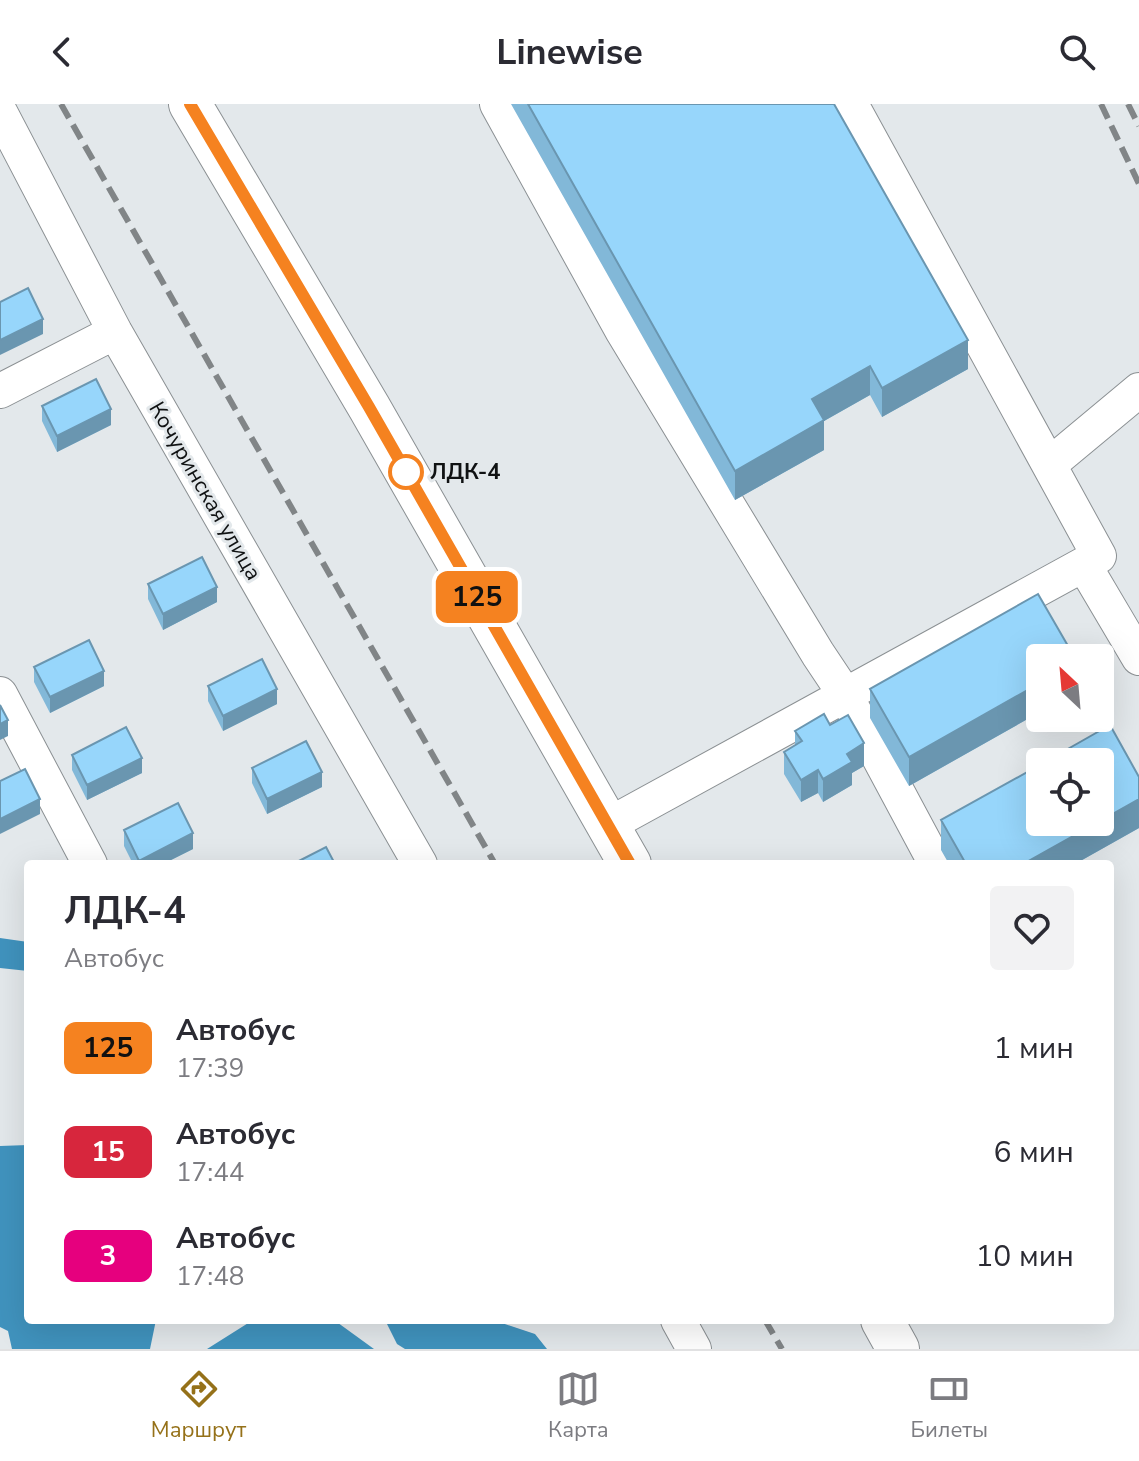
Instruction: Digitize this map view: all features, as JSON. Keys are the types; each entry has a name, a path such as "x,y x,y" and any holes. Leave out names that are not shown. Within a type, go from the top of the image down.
{"main road":[{"path":"190,104 369,407 628,860"},
{"path":"884,1324 898,1349"}],"street":[{"path":"497,104 623,332 846,696 934,860"},
{"path":"608,825 1099,556 851,104"},
{"name":"Кочуринская улица","path":"0,112 115,332 418,860"},
{"path":"0,391 115,332"},
{"path":"1049,465 1139,390"},
{"path":"1084,565 1139,658"},
{"path":"0,694 88,860"},
{"path":"680,1324 694,1349"}],"water":[{"path":"0,938 24,941 24,971 0,968"},
{"path":"24,1145 24,1324 155,1324 150,1349 12,1349 8,1331 0,1327 0,1146"},
{"path":"247,1324 340,1324 374,1349 207,1349"},
{"path":"387,1324 505,1324 535,1334 547,1349 405,1349 397,1344"}],"building":[{"path":"528,104 834,104 968,340 882,388 870,366 812,399 824,420 735,471"},
{"path":"28,288 43,319 0,340 0,302"},
{"path":"96,379 111,409 57,436 42,406"},
{"path":"202,557 217,587 163,614 148,584"},
{"path":"1038,594 1067,644 1026,644 1026,691 909,757 870,689"},
{"path":"89,640 104,671 50,697 34,667"},
{"path":"262,659 277,689 223,716 208,686"},
{"path":"0,705 8,720 0,724"},
{"path":"824,714 830,725 848,715 864,743 847,754 852,762 823,779 818,770 801,780 784,752 802,741 795,731"},
{"path":"126,727 142,758 87,785 72,755"},
{"path":"1098,732 1114,732 1139,777 1139,799 1114,813 1114,748 1070,748"},
{"path":"306,741 322,772 267,799 252,768"},
{"path":"25,769 40,799 0,819 0,781"},
{"path":"1026,773 1026,836 1073,836 1030,860 964,860 941,820"},
{"path":"178,803 193,833 139,860 124,830"},
{"path":"326,847 333,860 301,860"}],"railway":[{"path":"61,104 493,860"},
{"path":"1101,104 1139,184"},
{"path":"1128,104 1139,126"},
{"path":"767,1324 782,1349"}],"bus line":[{"name":"125","path":"190,104 369,407 628,860"}],"place":[{"name":"ЛДК-4","path":"406,472"}]}
